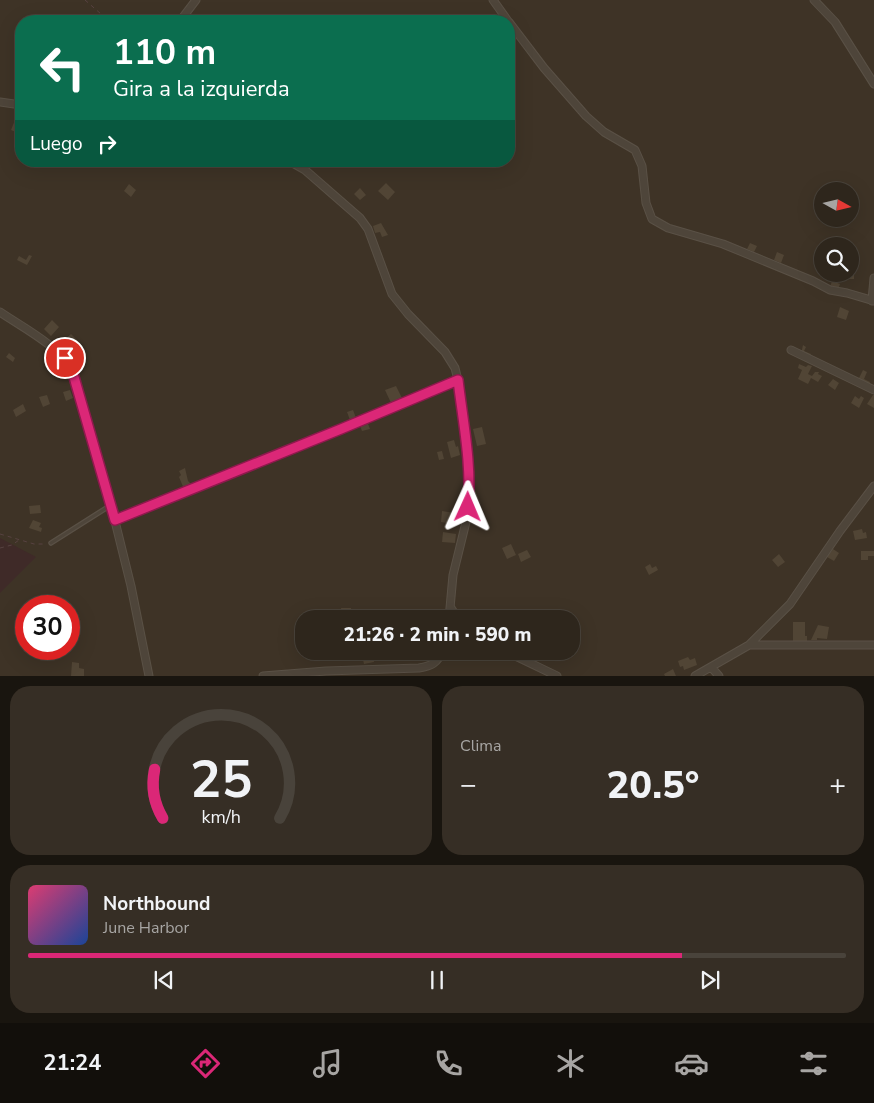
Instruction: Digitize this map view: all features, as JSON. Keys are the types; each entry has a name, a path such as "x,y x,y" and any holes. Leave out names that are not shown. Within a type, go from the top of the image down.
{"street":[{"path":"185,15 196,0"},
{"path":"493,0 504,15"},
{"path":"814,0 835,22 874,84"},
{"path":"515,30 544,68 586,116 604,132 635,150 642,166 646,203 652,219 668,228 723,244 813,281 830,290 873,301 874,278"},
{"path":"0,102 15,104"},
{"path":"300,167 360,218 368,228 392,294 408,314 445,352 455,368 466,438 469,496 467,518 453,575 451,608"},
{"path":"0,312 34,333 59,353 65,358 72,370 115,520 131,586 149,676"},
{"path":"791,350 874,390"},
{"path":"115,520 458,380"},
{"path":"695,676 750,645 790,604 840,531 874,486"},
{"path":"750,645 874,645"},
{"path":"263,676 326,671 419,668 431,666 438,660"},
{"path":"524,660 557,676"},
{"path":"711,667 718,676"}],"lane":[{"path":"50,542 111,505"}],"path":[{"path":"85,0 102,15"},
{"path":"0,534 34,544 50,542"},
{"path":"0,548 12,545 20,540"}],"shaded area":[{"path":"0,538 36,557 0,593"}],"building":[{"path":"15,120 15,132 11,130"},
{"path":"386,183 395,192 388,200 378,191"},
{"path":"129,184 136,190 131,197 124,191"},
{"path":"360,188 366,195 360,200 354,194"},
{"path":"381,223 388,235 382,237 380,232 375,233 373,226"},
{"path":"750,243 757,246 754,252 747,249"},
{"path":"777,252 784,255 781,263 774,260"},
{"path":"29,255 32,256 27,265 17,260 19,256 26,260"},
{"path":"832,282 840,284 838,290 830,287"},
{"path":"840,307 849,311 846,320 837,317"},
{"path":"52,320 59,327 51,336 44,329"},
{"path":"71,334 79,342 70,351 65,347 67,345 63,341"},
{"path":"803,345 806,347 804,351 811,354 809,358 801,354"},
{"path":"9,353 15,358 13,362 6,357"},
{"path":"799,364 806,367 808,365 812,366 808,374 812,376 815,372 819,372 818,374 822,376 818,382 811,378 808,384 798,379 802,370 798,368"},
{"path":"863,370 867,372 864,379 870,382 869,386 858,380"},
{"path":"833,379 839,383 835,390 828,385"},
{"path":"396,386 402,398 391,403 385,390"},
{"path":"70,390 73,398 66,401 63,392"},
{"path":"47,395 50,404 43,407 39,397"},
{"path":"874,395 874,408 867,404"},
{"path":"855,396 859,399 861,396 864,398 859,408 851,403"},
{"path":"23,404 26,411 16,417 13,410"},
{"path":"353,410 356,418 350,420 347,412"},
{"path":"367,421 370,429 362,431 359,423"},
{"path":"482,427 486,444 477,446 473,429"},
{"path":"454,440 460,455 451,458 447,442"},
{"path":"442,451 444,459 439,460 437,452"},
{"path":"185,468 188,481 192,485 184,489 179,477 181,475 179,471"},
{"path":"40,505 41,513 30,514 29,506"},
{"path":"442,511 454,513 452,524 441,522"},
{"path":"33,520 41,523 39,527 42,528 41,532 29,528"},
{"path":"862,529 863,533 866,532 867,538 855,540 853,531"},
{"path":"443,532 456,534 455,543 442,542"},
{"path":"511,544 516,555 507,559 502,548"},
{"path":"833,549 839,553 834,561 827,557"},
{"path":"527,550 531,557 521,562 518,554"},
{"path":"861,551 874,551 874,556 868,556 868,560 861,560"},
{"path":"779,554 785,562 778,567 772,560"},
{"path":"650,564 652,568 656,566 658,570 649,575 645,567"},
{"path":"341,608 351,608 351,610 341,610"},
{"path":"793,622 805,622 807,642 793,641"},
{"path":"818,625 829,627 827,639 817,638 817,640 811,640"},
{"path":"688,657 690,660 695,658 697,665 684,670 683,666 680,667 678,661"},
{"path":"363,660 374,660 374,662 364,664"},
{"path":"72,662 79,663 79,668 84,669 84,676 71,676"},
{"path":"673,669 676,676 665,676 664,674"}],"route":[{"path":"65,358 72,370 115,520 458,380 466,438 468,507"}]}
